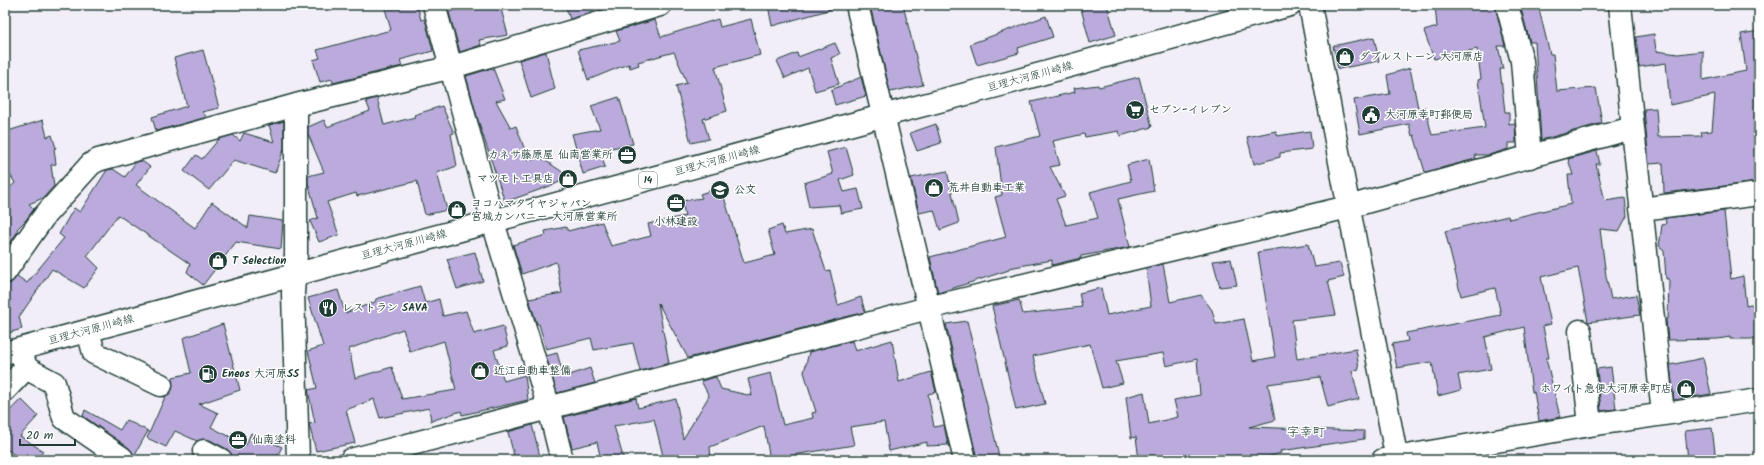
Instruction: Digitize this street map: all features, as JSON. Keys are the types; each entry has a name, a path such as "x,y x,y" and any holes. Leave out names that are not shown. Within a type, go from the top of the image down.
{"street":[{"path":"434,5 493,222 549,408 562,460"},
{"path":"5,272 45,215 91,164 98,160 296,105 452,67 660,5"},
{"path":"857,5 882,116 965,460"},
{"name":"亘理大河原川崎線","path":"17,357 88,331 294,274 1008,83 1290,5"},
{"path":"1310,5 1348,208 1392,459 1590,424 1759,400"},
{"path":"1507,5 1522,61 1530,157"},
{"path":"1620,5 1663,414"},
{"path":"296,105 293,293 298,460"},
{"path":"351,460 928,308 1348,208 1632,128"},
{"path":"1641,208 1759,194"},
{"path":"88,331 94,353 161,385"},
{"path":"1580,331 1590,424"},
{"path":"5,390 17,357 54,383 64,418 122,458 121,460"}],"building":[{"path":"384,5 417,5 421,20 425,19 433,51 400,60 402,66 333,83 332,79 320,82 313,60 320,58 317,50 391,30"},
{"path":"474,5 500,5 508,35 479,40 481,45 460,52 449,12"},
{"path":"565,5 616,5 570,19"},
{"path":"768,5 832,5 832,9 772,26"},
{"path":"870,5 903,5 923,85 890,92"},
{"path":"1080,5 1107,5 1116,35 1090,43"},
{"path":"1435,5 1495,5 1505,46 1498,46 1503,69 1500,69 1505,112 1509,112 1509,124 1515,123 1516,143 1508,143 1508,149 1489,155 1475,155 1476,159 1425,172 1414,135 1412,136 1409,124 1360,134 1354,100 1390,94 1387,75 1410,68 1418,108 1425,107 1432,135 1485,128 1478,80 1481,79 1477,49 1434,59 1424,31 1437,27"},
{"path":"1520,5 1538,5 1550,54 1553,54 1557,91 1596,88 1602,123 1541,140 1535,42 1530,42"},
{"path":"1046,16 1053,37 1018,48 1019,53 977,65 970,44"},
{"path":"718,19 720,27 751,19 760,55 715,67 727,111 703,119 709,139 691,143 676,86 687,83 674,52 638,62 639,65 630,68 629,64 588,80 578,50 620,41 616,31 655,20 661,37"},
{"path":"1759,31 1759,182 1664,193 1663,163 1649,164 1644,109 1656,108 1658,137 1702,136 1701,132 1712,131 1715,95 1670,105 1666,63 1639,67 1636,37 1654,34 1656,51 1678,54 1703,51 1703,80 1746,71 1741,34"},
{"path":"1374,37 1379,61 1338,69 1333,46"},
{"path":"835,43 840,54 831,58 839,84 815,91 808,68 785,78 777,61 797,53 798,57"},
{"path":"203,50 219,108 202,112 207,117 156,131 152,117 187,106 174,58"},
{"path":"546,52 555,89 531,98 519,60"},
{"path":"493,68 505,99 496,101 511,128 516,126 529,161 540,157 570,177 553,185 505,202 478,120 466,76"},
{"path":"861,77 866,96 835,105 831,90"},
{"path":"1139,77 1152,127 1120,136 1119,131 1085,137 1084,134 1053,141 1060,165 1050,167 1065,196 1056,199 1066,225 1098,218 1090,192 1131,181 1127,165 1149,159 1154,191 1118,199 1130,247 1081,256 1081,258 1052,265 1052,260 1009,268 1009,270 938,293 930,257 1006,237 995,197 1002,195 996,147 1040,136 1031,102 1075,92 1074,88 1098,85 1099,87"},
{"path":"619,97 633,144 600,150 605,167 583,174 572,134 600,129 591,106"},
{"path":"377,98 384,125 415,117 414,115 442,106 454,133 451,134 457,166 437,173 447,210 425,215 417,181 357,196 356,193 327,202 339,235 319,242 310,221 318,218 308,183 308,176 324,172 308,134 308,127 324,120 327,127 370,111 366,101"},
{"path":"43,120 47,137 52,135 56,148 54,149 56,164 51,165 54,186 43,198 29,204 34,209 17,229 18,231 5,250 5,192 15,183 5,166 5,132"},
{"path":"284,121 284,149 275,173 234,160 209,190 184,171 196,155 202,159 219,139 233,135 240,141 244,133 274,142 269,125"},
{"path":"936,124 941,143 917,151 910,133"},
{"path":"1276,131 1277,136 1310,131 1312,149 1280,153 1280,157 1254,164 1247,137"},
{"path":"846,147 854,175 840,180 844,192 858,189 863,209 841,213 839,205 809,207 804,183 833,174 827,152"},
{"path":"1597,151 1600,164 1596,164 1605,201 1625,198 1627,216 1619,231 1600,229 1606,276 1611,299 1636,295 1640,315 1588,322 1578,268 1541,277 1551,324 1543,326 1549,358 1546,358 1560,417 1539,421 1534,392 1532,392 1524,327 1485,337 1491,369 1458,375 1461,390 1438,396 1432,362 1397,368 1392,344 1408,341 1406,333 1501,315 1495,288 1461,296 1445,231 1508,216 1509,219 1571,204 1568,175 1573,175 1568,159"},
{"path":"142,161 150,167 136,185 195,228 212,202 248,228 250,216 283,221 281,249 236,242 203,285 187,272 190,264 118,215 87,256 99,268 84,288 52,269 19,317 22,329 8,333 5,337 5,284 11,283 17,276 27,283 64,238 59,234 74,208 80,212 107,170 113,169 125,177 136,162"},
{"path":"947,171 959,223 940,230 934,210 919,213 911,178"},
{"path":"721,187 744,263 775,255 768,230 782,225 785,234 812,229 826,271 830,270 838,305 861,297 865,312 688,358 658,303 669,363 640,371 633,343 594,350 591,338 546,349 539,324 537,324 529,299 562,293 556,262 522,274 513,245 546,235 545,231 566,227 568,231 602,222 611,246 651,236 648,224 685,216 682,201 702,198 700,194"},
{"path":"1724,211 1731,279 1743,276 1746,306 1759,303 1759,339 1730,339 1730,337 1718,339 1668,340 1666,319 1668,319 1669,279 1666,279 1664,250 1659,246 1662,225 1666,224 1665,218"},
{"path":"1308,244 1314,267 1340,263 1344,277 1328,281 1336,315 1292,320 1297,359 1356,349 1359,369 1352,371 1359,399 1328,407 1320,377 1268,384 1275,420 1249,427 1364,431 1364,439 1280,451 1281,453 1257,460 1256,457 1239,460 1139,460 1136,437 1131,438 1126,397 1144,392 1149,424 1178,417 1174,400 1200,395 1197,359 1166,366 1163,353 1116,361 1123,383 1102,388 1090,344 1033,356 1045,404 1016,410 992,306 1019,300 1023,314 1082,307 1079,293 1101,288 1107,315 1151,306 1146,268 1163,264 1170,302 1201,295 1212,310 1216,324 1244,319 1253,361 1275,357 1258,252"},
{"path":"475,252 483,281 457,289 447,259"},
{"path":"1231,259 1237,285 1220,287 1213,261"},
{"path":"420,286 425,303 439,299 443,316 466,311 474,334 503,326 508,346 494,350 504,381 525,375 528,400 462,415 461,411 431,421 429,408 380,418 374,399 346,410 355,443 316,451 309,424 315,423 308,390 317,388 308,351 323,346 308,298 338,290 345,313 375,302 376,299","holes":["403,329 410,352 444,341 456,390 402,399 392,367 355,378 349,349"]},
{"path":"967,321 1000,460 977,460 946,324"},
{"path":"223,324 240,390 199,404 218,413 211,427 246,445 251,433 282,447 275,460 238,460 233,458 227,449 210,440 203,439 197,441 175,431 166,447 147,438 165,397 172,390 173,377 191,373 183,338"},
{"path":"892,340 899,382 931,372 936,392 928,394 934,427 944,425 948,445 927,446 927,442 889,451 884,422 850,427 854,445 793,455 794,460 770,460 764,426 710,447 711,460 664,460 654,419 614,426 624,460 601,460 597,442 572,448 564,417 636,398 638,408 676,399 683,439 709,396 701,381 716,377 721,389 752,396 748,379 771,373 783,425 813,418 812,413 816,412 804,372 809,352 852,341 855,351"},
{"path":"557,353 564,377 590,368 595,383 557,393 546,356"},
{"path":"1703,358 1711,394 1674,400 1670,365"},
{"path":"1611,367 1616,409 1601,411 1597,369"},
{"path":"21,399 38,416 20,436 43,451 37,460 21,460 8,450 5,453 5,416"},
{"path":"85,410 120,430 126,420 148,431 134,456 129,448 83,416"},
{"path":"532,425 541,460 515,460 508,432"},
{"path":"1712,428 1716,460 1688,460 1685,431"}],"place":[{"name":"ダブルストーン 大河原店","path":"1345,57"},
{"name":"セブン-イレブン","path":"1135,110"},
{"name":"大河原幸町郵便局","path":"1371,115"},
{"name":"カネサ藤原屋 仙南営業所","path":"627,155"},
{"name":"マツモト工具店","path":"568,179"},
{"name":"荒井自動車工業","path":"934,188"},
{"name":"公文","path":"720,190"},
{"name":"小林建設","path":"676,203"},
{"name":"ヨコハマタイヤジャパン 宮城カンパニー 大河原営業所","path":"457,210"},
{"name":"T Selection","path":"218,261"},
{"name":"レストラン SAVA","path":"328,308"},
{"name":"近江自動車整備","path":"480,371"},
{"name":"Eneos 大河原SS","path":"208,374"},
{"name":"ホワイト急便大河原幸町店","path":"1686,389"},
{"name":"仙南塗料","path":"238,440"}],"district":[{"name":"字幸町","path":"1306,432"}]}
